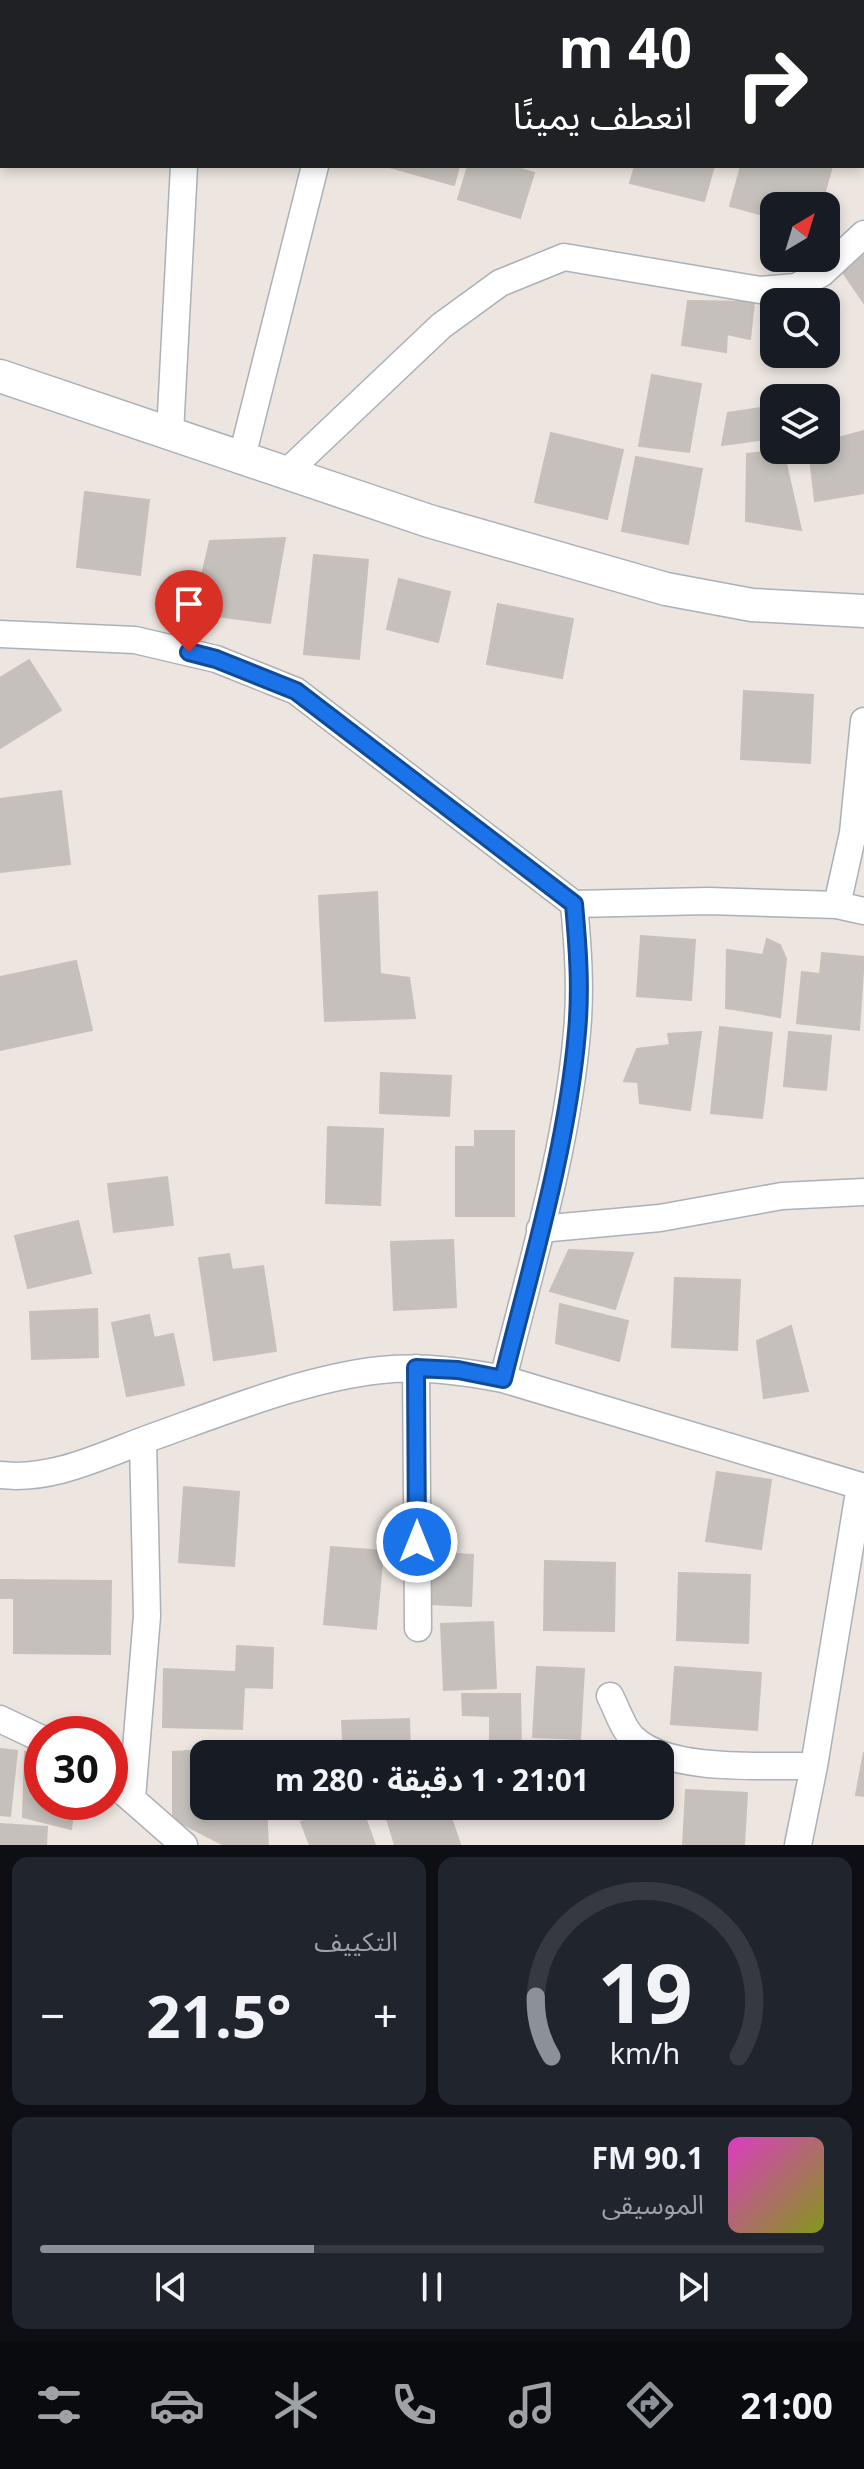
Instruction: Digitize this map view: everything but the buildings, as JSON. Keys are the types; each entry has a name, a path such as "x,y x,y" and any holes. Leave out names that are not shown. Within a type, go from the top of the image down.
{"street":[{"path":"170,433 184,168"},
{"path":"242,457 314,168"},
{"path":"287,472 441,326 500,283 564,257 760,290 796,287 822,273 864,234"},
{"path":"0,376 429,521 666,589 752,605 864,611"},
{"path":"0,634 135,640 216,659 296,691 574,904 708,901 837,905 864,911"},
{"path":"837,905 853,833 864,721"},
{"path":"503,1379 562,1129 577,1033 580,969 574,904"},
{"path":"540,1229 660,1218 782,1196 864,1192"},
{"path":"416,1368 418,1628"},
{"path":"0,1475 52,1474 228,1410 337,1377 416,1368 458,1370 503,1379 862,1486 798,1845"},
{"path":"132,1798 147,1616 143,1441"},
{"path":"610,1696 632,1738 650,1750 685,1762 814,1766"},
{"path":"0,1719 24,1730"},
{"path":"128,1795 184,1845"}],"route":[{"path":"189,652 216,659 296,691 574,904 580,969 577,1033 562,1129 540,1229 503,1379 458,1370 416,1368 417,1542"}]}
